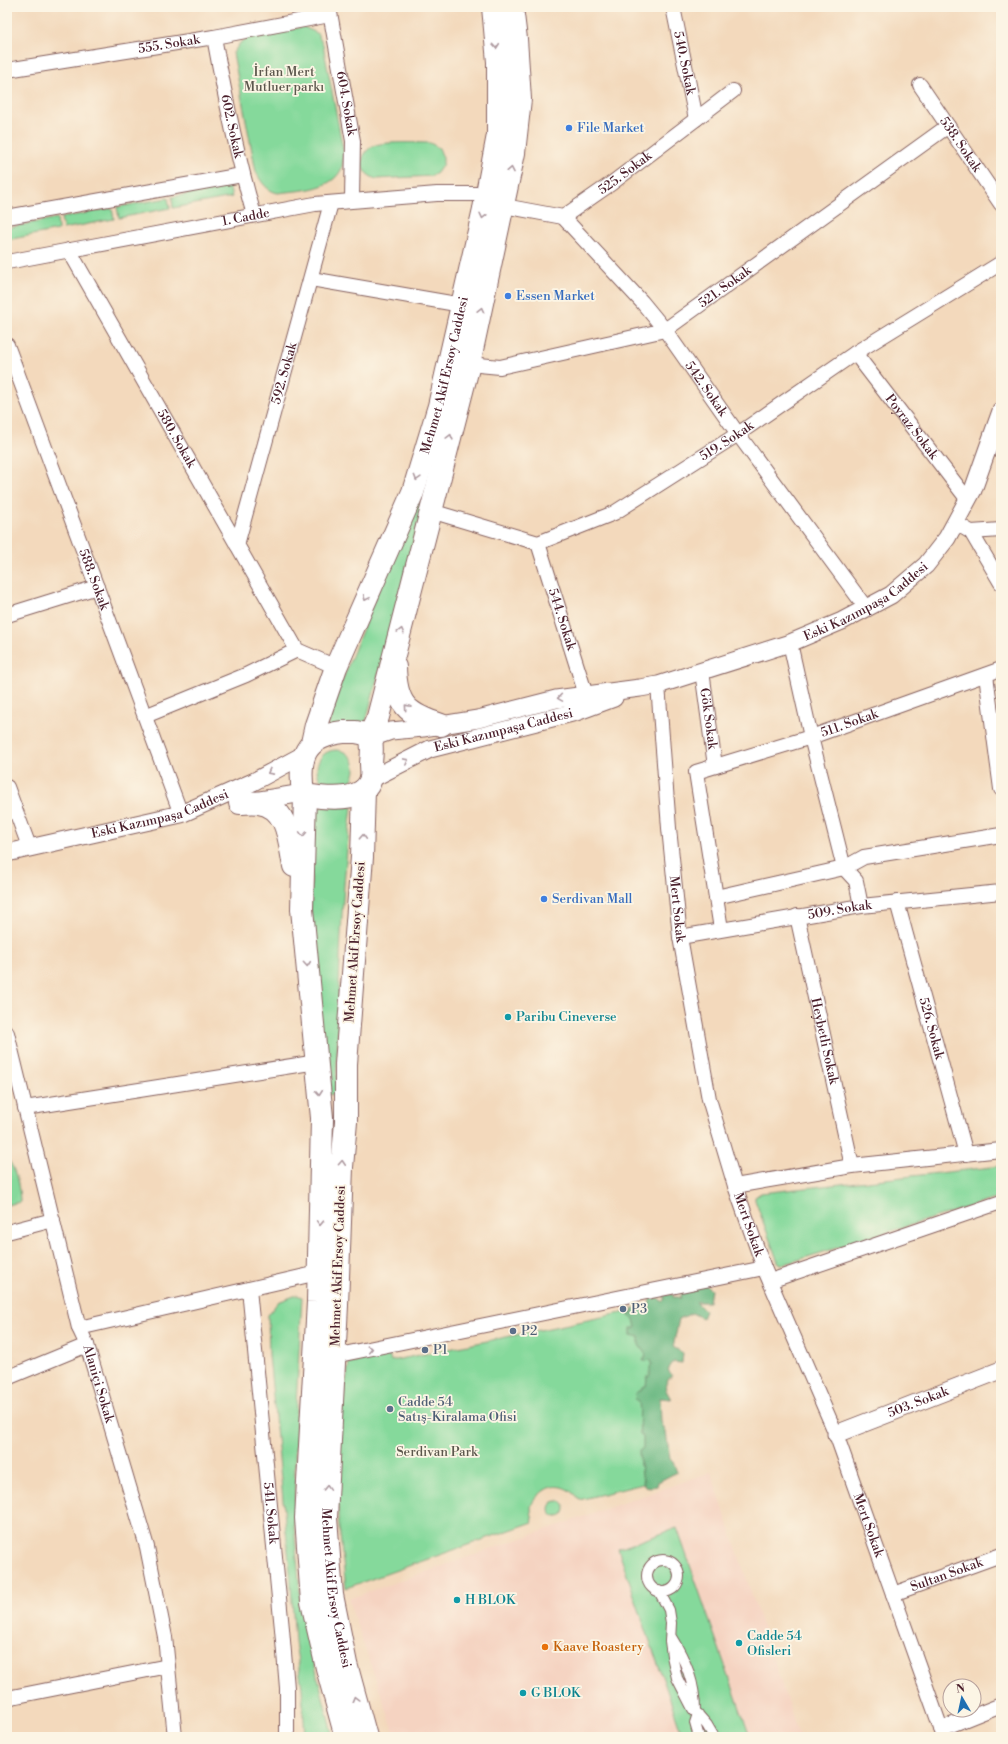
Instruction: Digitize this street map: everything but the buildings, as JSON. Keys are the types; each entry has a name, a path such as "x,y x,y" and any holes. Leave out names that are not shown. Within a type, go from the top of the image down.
{"main road":[{"name":"Mehmet Akif Ersoy Caddesi","path":"371,737 378,717 469,364 496,200 498,62 493,7"},
{"name":"Mehmet Akif Ersoy Caddesi","path":"311,741 336,667 413,492 439,406 462,305 496,200 514,153 520,99 516,39 512,7"},
{"path":"394,656 396,685 401,699 409,710 419,718 441,725"},
{"path":"356,732 371,737 368,785 348,797 335,798 304,794 302,772 311,741 331,733 356,732"},
{"name":"Mehmet Akif Ersoy Caddesi","path":"366,1737 346,1664 332,1595 326,1518 342,1167 346,1122 346,1064 368,785"},
{"name":"Mehmet Akif Ersoy Caddesi","path":"304,794 302,909 322,1118 318,1274 306,1518 312,1602 327,1668 346,1737"},
{"path":"240,803 260,803 272,808 282,818 286,826 302,909"}],"street":[{"name":"540. Sokak","path":"674,7 696,119"},
{"name":"555. Sokak","path":"7,70 214,37 329,11"},
{"name":"604. Sokak","path":"329,11 353,141 352,200"},
{"name":"602. Sokak","path":"214,37 242,175 254,215"},
{"name":"538. Sokak","path":"920,85 1001,204"},
{"name":"525. Sokak","path":"564,217 734,91"},
{"name":"521. Sokak","path":"469,364 500,367 665,330 948,126"},
{"path":"7,217 242,175"},
{"name":"1. Cadde","path":"7,262 315,204 437,194 496,200"},
{"path":"496,200 564,217"},
{"name":"592. Sokak","path":"237,545 331,203"},
{"name":"542. Sokak","path":"564,217 642,302 665,330 738,434 866,608"},
{"name":"580. Sokak","path":"69,250 297,650"},
{"name":"519. Sokak","path":"538,543 614,513 738,434 856,353 1001,263"},
{"path":"987,272 1001,279"},
{"path":"311,279 462,305"},
{"name":"588. Sokak","path":"7,345 181,814"},
{"name":"Poyraz Sokak","path":"856,353 968,500"},
{"name":"Eski Kazımpaşa Caddesi","path":"371,737 391,731 478,719 556,698 658,685 790,643 842,621 891,594 926,565 947,538 968,500 1001,411"},
{"path":"431,511 538,543"},
{"path":"956,523 971,532 1001,583"},
{"path":"971,532 1001,530"},
{"name":"544. Sokak","path":"538,543 586,695"},
{"path":"7,615 97,587"},
{"path":"790,643 811,737 844,868 856,881 861,906"},
{"path":"145,716 246,674 297,650 336,667"},
{"name":"511. Sokak","path":"716,897 696,772 811,737 1001,670"},
{"name":"Gök Sokak","path":"702,671 715,766"},
{"path":"986,676 1001,789"},
{"name":"Mert Sokak","path":"658,685 669,828 680,937 709,1099 735,1186 764,1268 836,1434 943,1733"},
{"name":"Eski Kazımpaşa Caddesi","path":"368,785 430,749 576,712 640,688"},
{"name":"Eski Kazımpaşa Caddesi","path":"181,814 253,782 311,741"},
{"path":"7,787 30,849"},
{"name":"Eski Kazımpaşa Caddesi","path":"7,853 181,814 240,803 304,794"},
{"path":"721,929 716,897 844,868 864,857 1001,835"},
{"name":"509. Sokak","path":"680,937 861,906 1001,892"},
{"name":"526. Sokak","path":"897,902 966,1154"},
{"name":"Heybetli Sokak","path":"797,916 852,1166"},
{"name":"Alaniçi Sokak","path":"7,1033 79,1328 87,1345 147,1547 164,1637 175,1737"},
{"path":"25,1108 316,1062"},
{"path":"735,1186 852,1166 1001,1150"},
{"path":"770,1281 1001,1202"},
{"path":"7,1232 53,1220"},
{"path":"334,1356 764,1268"},
{"path":"79,1328 318,1274"},
{"name":"541. Sokak","path":"249,1289 287,1688 287,1737"},
{"path":"7,1378 87,1345"},
{"name":"503. Sokak","path":"836,1434 1001,1370"},
{"name":"Sultan Sokak","path":"893,1594 1001,1554"},
{"path":"659,1591 669,1610 672,1656 677,1678 714,1737"},
{"path":"671,1637 683,1657 691,1675 697,1712 696,1723 699,1737"},
{"path":"7,1698 168,1666"},
{"path":"943,1733 1001,1705"}],"shaded area":[{"path":"711,1472 799,1737 396,1737 348,1599"}],"green space":[{"name":"İrfan Mert Mutluer parkı","path":"304,27 317,33 323,45 344,154 343,164 336,177 322,186 278,193 265,186 256,172 233,53 240,43 251,36"},
{"path":"430,143 439,148 443,158 443,164 437,173 432,176 376,179 367,173 362,164 367,151 378,144"},
{"path":"229,186 232,197 173,208 172,197"},
{"path":"168,198 170,208 119,218 117,207"},
{"path":"112,208 114,219 63,229 61,218"},
{"path":"57,218 58,230 7,240 7,228"},
{"path":"416,495 425,497 365,725 327,729 336,696"},
{"path":"332,750 340,750 350,755 354,762 354,776 350,783 340,788 332,788 322,783 320,780 317,773 317,765 322,755 325,753"},
{"path":"312,807 352,807 344,879 342,915 336,1095 326,1094 310,955"},
{"path":"9,1161 17,1180 20,1202 7,1205 7,1162"},
{"path":"1001,1166 1001,1197 785,1264 778,1262 755,1200 755,1197 761,1193"},
{"path":"703,1282 711,1290 709,1302 696,1302 705,1311 702,1318 692,1313 679,1319 673,1347 683,1353 682,1363 673,1362 668,1370 672,1375 666,1384 666,1387 671,1399 660,1398 661,1422 666,1432 670,1459 673,1462 677,1472 658,1482 657,1486 644,1486 639,1451 643,1448 643,1436 640,1434 639,1426 640,1406 639,1402 636,1401 635,1394 638,1391 641,1391 642,1387 646,1386 647,1377 650,1376 650,1367 652,1364 651,1360 643,1361 646,1355 639,1345 639,1337 631,1335 631,1328 636,1328 634,1319 629,1316 629,1313 633,1313 632,1308 649,1308 650,1297 659,1298 662,1302 664,1300 664,1295 673,1294 673,1297 679,1297 680,1299 684,1285"},
{"path":"297,1295 302,1297 296,1405 294,1525 300,1592 313,1658 333,1737 305,1737 302,1688 295,1642 290,1572 269,1355 268,1315 278,1302"},
{"name":"Serdivan Park","path":"679,1301 647,1396 647,1483 579,1500 571,1491 561,1487 550,1487 539,1495 532,1503 531,1509 533,1522 346,1588 338,1517 339,1426 349,1363 389,1354 391,1361"},
{"path":"557,1501 563,1503 565,1509 563,1515 557,1517 551,1515 549,1509 551,1503"},
{"path":"677,1528 750,1737 683,1737 618,1549"}],"place":[{"name":"File Market","path":"569,128"},
{"name":"Essen Market","path":"508,296"},
{"name":"Serdivan Mall","path":"544,899"},
{"name":"Paribu Cineverse","path":"508,1017"},
{"name":"P3","path":"623,1309"},
{"name":"P2","path":"513,1331"},
{"name":"P1","path":"425,1350"},
{"name":"Cadde 54 Satış-Kiralama Ofisi","path":"390,1409"},
{"name":"H BLOK","path":"457,1600"},
{"name":"Cadde 54 Ofisleri","path":"739,1643"},
{"name":"Kaave Roastery","path":"545,1647"},
{"name":"G BLOK","path":"523,1693"}]}
